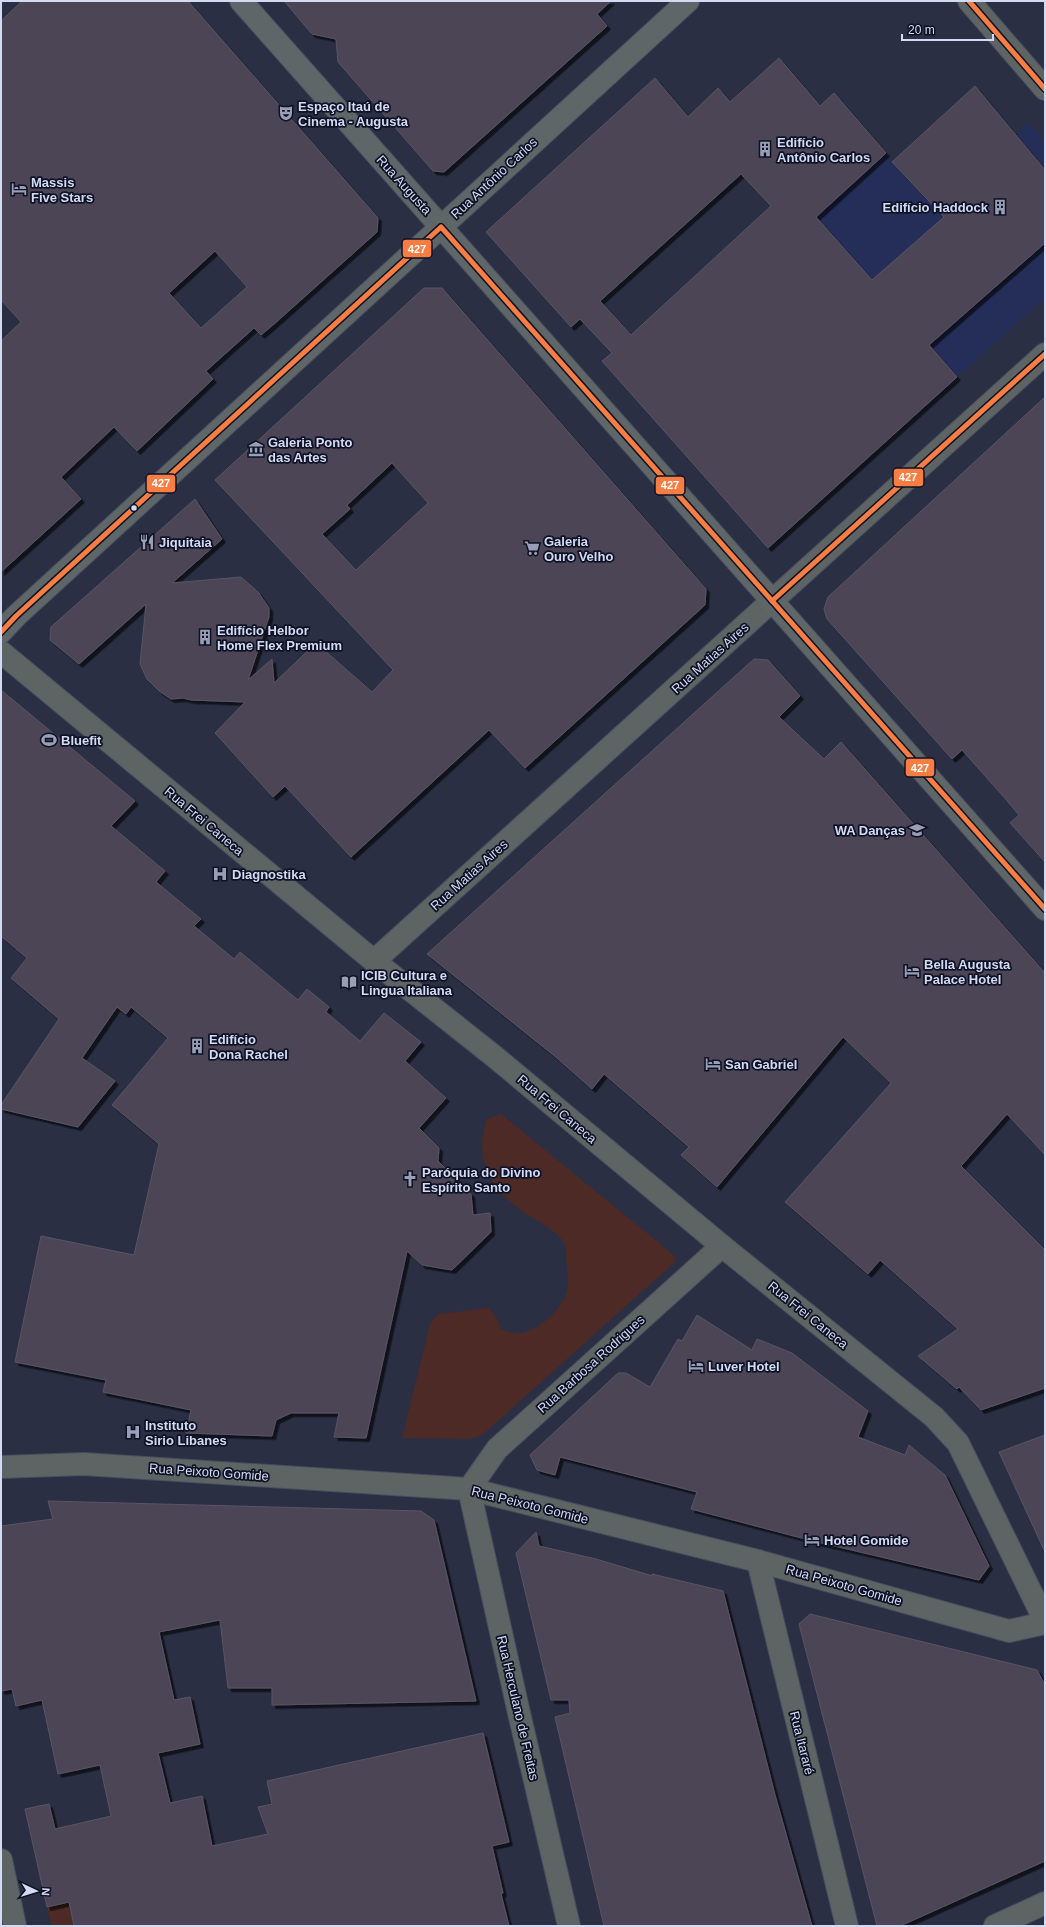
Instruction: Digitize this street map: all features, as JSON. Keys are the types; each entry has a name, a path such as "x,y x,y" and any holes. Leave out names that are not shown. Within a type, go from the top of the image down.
{"main road":[{"name":"Rua Augusta","path":"241,1 1045,909"},
{"name":"Rua Antônio Carlos","path":"1,632 16,616 688,1"}],"street":[{"path":"968,1 1045,89"},
{"name":"Rua Matias Aires","path":"374,961 1045,354"},
{"name":"Rua Frei Caneca","path":"1,652 374,961 495,1057 722,1246 934,1417 958,1443 1045,1622"},
{"name":"Rua Barbosa Rodrigues","path":"469,1489 497,1449 722,1246"},
{"name":"Rua Peixoto Gomide","path":"1,1467 84,1464 469,1489 758,1561 1009,1631 1045,1622"},
{"name":"Rua Herculano de Freitas","path":"469,1489 519,1713 569,1926"},
{"name":"Rua Itararé","path":"758,1561 847,1926"},
{"path":"1,1860 15,1926"},
{"path":"995,1926 1045,1903"}],"shaded area":[{"path":"1028,123 1045,142 1045,298 957,377 816,217 886,153 935,208"},
{"path":"501,1114 675,1256 675,1262 482,1435 470,1439 402,1438 430,1324 438,1314 489,1308 497,1318 501,1330 522,1333 537,1326 552,1315 558,1309 566,1293 568,1281 564,1243 549,1228 518,1208 506,1198 497,1188 485,1164 482,1150 483,1135 487,1119"},
{"path":"68,1902 74,1926 52,1926 47,1907"}],"building":[{"path":"22,1 188,1 378,218 377,232 273,325 261,335 254,328 206,371 213,379 137,451 114,427 61,477 81,499 1,572 1,341 21,322 1,300 1,21","holes":["215,251 247,287 201,328 169,293"]},
{"path":"284,1 611,1 597,14 607,26 444,172 433,171 338,62 336,39 312,34"},
{"path":"779,58 820,106 834,93 886,153 816,217 872,280 944,217 892,162 975,86 1045,170 1045,243 929,345 957,377 768,548 602,361 612,353 580,319 571,327 486,232 655,78 688,117 718,88 730,102","holes":["741,174 771,206 631,335 600,301"]},
{"path":"424,288 442,288 706,589 705,605 525,768 489,730 351,857 285,786 273,797 215,733 245,702 191,700 183,698 171,699 159,691 147,679 140,664 146,604 79,664 50,640 51,627 195,499 222,539 172,583 241,577 258,592 269,608 269,617 248,680 272,659 274,683 316,643 372,692 393,670 215,480","holes":["392,463 428,503 356,570 322,534 350,509 347,505"]},
{"path":"1045,397 1045,862 1010,823 1019,815 1002,795 962,750 952,759 827,619 824,609 828,597"},
{"path":"754,659 768,660 800,696 779,717 824,759 841,742 1045,973 1045,1155 1007,1114 961,1166 1045,1250 1045,1388 981,1410 959,1387 957,1389 918,1356 958,1329 880,1260 868,1274 785,1202 891,1083 843,1037 717,1187 681,1155 689,1147 604,1074 592,1089 557,1058 427,954"},
{"path":"1,690 135,801 111,826 165,871 156,882 201,919 194,926 234,959 240,952 298,1000 307,989 329,1007 326,1012 360,1041 384,1013 421,1042 405,1061 446,1098 419,1128 439,1148 438,1161 471,1194 473,1215 490,1213 491,1232 452,1270 422,1265 407,1251 366,1438 334,1437 339,1413 291,1413 276,1420 272,1436 186,1433 191,1410 103,1392 106,1380 15,1362 41,1236 134,1255 159,1144 112,1105 168,1038 131,1007 126,1014 117,1007 82,1058 115,1081 78,1127 1,1109 1,1105 59,1019 11,978 27,958 1,936"},
{"path":"697,1315 752,1350 757,1339 792,1353 868,1411 858,1437 905,1455 909,1445 945,1475 989,1566 979,1580 813,1541 691,1509 697,1492 560,1457 555,1475 537,1470 530,1455 618,1373 626,1373 650,1387 678,1339 682,1341"},
{"path":"1045,1435 1045,1552 999,1452"},
{"path":"48,1501 421,1511 434,1520 476,1701 272,1705 272,1688 228,1688 220,1620 159,1632 174,1700 190,1697 200,1744 158,1753 170,1803 202,1796 212,1846 268,1834 258,1807 272,1804 267,1781 483,1733 509,1842 492,1846 509,1926 74,1926 69,1902 47,1907 25,1809 49,1804 55,1829 111,1816 100,1765 58,1774 42,1700 16,1706 12,1689 1,1691 1,1526 53,1519"},
{"path":"536,1532 539,1546 596,1559 653,1576 652,1574 723,1591 775,1795 812,1926 604,1926 555,1717 570,1713 569,1700 551,1700 516,1553"},
{"path":"810,1614 1037,1670 1045,1685 1045,1861 900,1926 877,1926 799,1624"}],"transit line":[{"name":"427","path":"969,1 1045,89"},
{"name":"427","path":"1,632 16,616 441,227 1045,909"},
{"name":"427","path":"772,601 1045,354"}],"place":[{"name":"Espaço Itaú de Cinema - Augusta","path":"286,113"},
{"name":"Edifício Antônio Carlos","path":"765,149"},
{"name":"Massis Five Stars","path":"19,189"},
{"name":"Edifício Haddock","path":"1000,207"},
{"name":"Galeria Ponto das Artes","path":"256,449"},
{"name":"Jiquitaia","path":"147,542"},
{"name":"Galeria Ouro Velho","path":"532,548"},
{"name":"Edifício Helbor Home Flex Premium","path":"205,637"},
{"name":"Bluefit","path":"49,740"},
{"name":"WA Danças","path":"917,830"},
{"name":"Diagnostika","path":"220,874"},
{"name":"Bella Augusta Palace Hotel","path":"912,971"},
{"name":"ICIB Cultura e Lingua Italiana","path":"349,982"},
{"name":"Edifício Dona Rachel","path":"197,1046"},
{"name":"San Gabriel","path":"713,1064"},
{"name":"Paróquia do Divino Espírito Santo","path":"410,1179"},
{"name":"Luver Hotel","path":"696,1366"},
{"name":"Instituto Sirio Libanes","path":"133,1432"},
{"name":"Hotel Gomide","path":"812,1540"}]}
